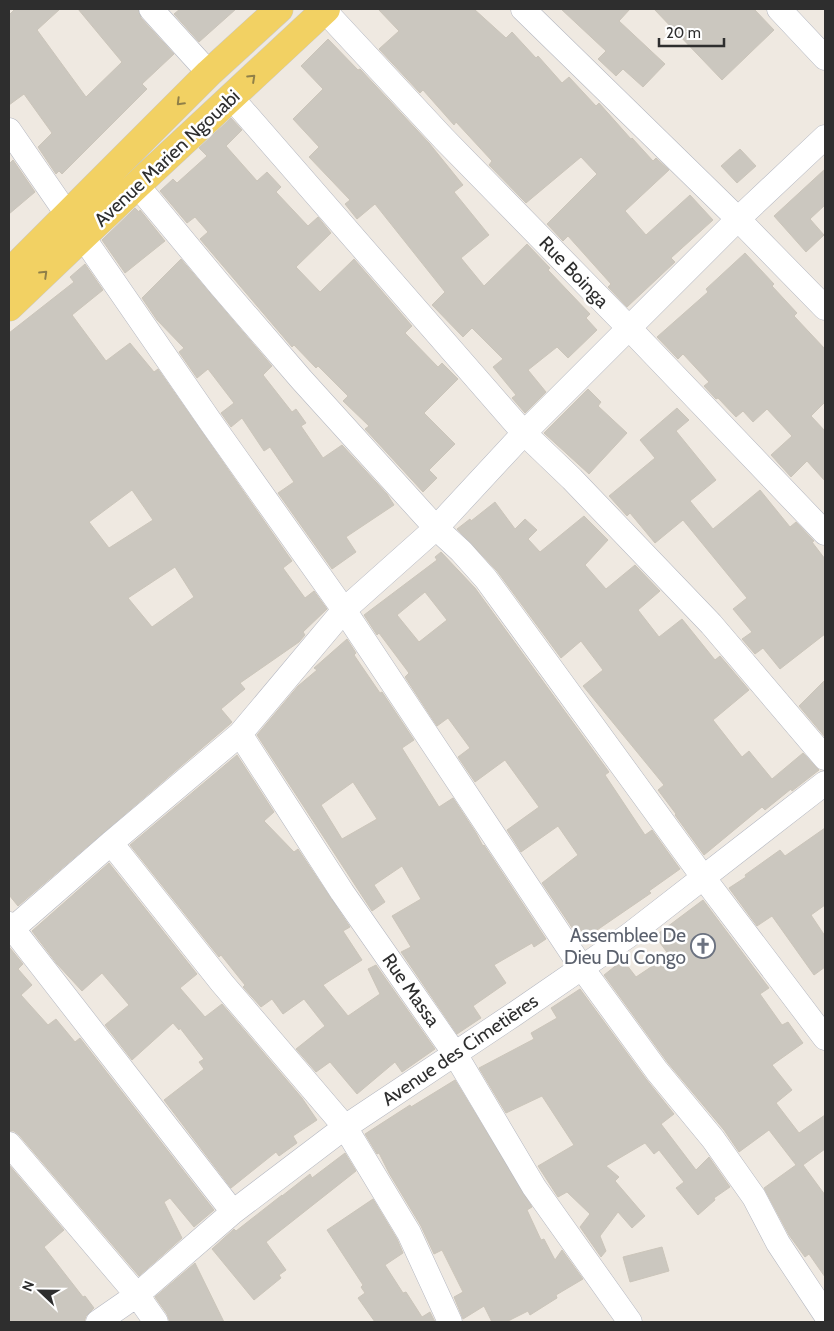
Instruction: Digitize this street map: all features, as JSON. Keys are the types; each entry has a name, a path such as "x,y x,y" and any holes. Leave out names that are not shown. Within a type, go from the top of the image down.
{"main road":[{"path":"9,273 209,73 279,9"},
{"name":"Avenue Marien Ngouabi","path":"9,307 325,10"}],"street":[{"path":"151,9 209,73"},
{"path":"523,9 738,219 825,308"},
{"path":"780,9 825,58"},
{"name":"Rue Boinga","path":"325,10 444,139 629,328 825,533"},
{"path":"232,97 524,433 572,479 711,624 825,758"},
{"path":"9,130 82,238 344,610 582,968 754,1197 778,1243 825,1314"},
{"path":"233,1212 10,928 240,734 344,610 436,528 524,433 738,219 825,137"},
{"path":"137,185 295,372 436,528 461,551 486,579 703,877 825,1038"},
{"name":"Rue Massa","path":"240,734 342,892 455,1054 534,1187 630,1322"},
{"name":"Avenue des Cimetières","path":"98,1322 137,1295 233,1212 345,1127 628,936 825,783"},
{"path":"111,843 222,983 345,1127 409,1233 450,1322"},
{"path":"9,1144 137,1295 156,1322"}],"building":[{"path":"15,9 60,9 37,30 86,97 122,62 78,9 138,9 141,18 174,54 142,84 147,89 62,174 59,171 56,174 38,147 52,133 24,94 9,105 9,15"},
{"path":"180,9 236,9 199,42 174,14"},
{"path":"378,9 474,9 506,38 512,32 536,58 538,56 562,83 569,77 596,106 599,103 653,161 656,158 669,170 625,211 646,235 690,195 713,220 671,258 675,262 627,307 608,287 611,284 568,236 563,241 547,224 597,174 581,157 526,203 489,165 492,161 456,122 454,125 423,90 420,93 379,49 399,31"},
{"path":"561,9 630,9 619,21 665,64 643,87 623,69 616,76 598,59 606,51"},
{"path":"654,9 754,9 774,30 722,80"},
{"path":"328,39 358,70 360,69 429,143 463,185 454,192 489,235 461,258 484,286 527,244 550,268 548,270 590,314 586,318 597,330 568,358 557,347 528,370 546,392 525,413 512,398 516,395 493,367 503,359 472,328 463,337 432,305 445,292 375,204 357,219 345,204 350,200 309,157 319,147 293,119 323,89 301,66"},
{"path":"231,118 242,130 226,146 257,181 267,172 281,187 276,192 308,226 318,217 331,233 296,267 320,292 354,259 412,326 405,333 438,367 442,363 458,379 424,413 455,444 429,470 437,478 423,492 365,429 369,426 343,401 348,396 318,366 316,368 294,345 292,347 200,239 208,232 195,217 187,223 160,191 173,179 177,183 207,156 199,148"},
{"path":"740,149 756,166 737,183 721,166"},
{"path":"13,160 35,192 9,214 9,164"},
{"path":"825,169 825,205 810,219 824,235 806,252 774,216"},
{"path":"135,208 139,212 140,210 165,241 125,273 102,240"},
{"path":"745,253 774,284 772,286 797,313 794,316 825,349 825,402 811,416 825,431 825,481 807,461 791,477 771,455 792,436 767,409 753,422 743,411 736,417 704,386 709,382 683,354 678,359 657,337 708,292 706,289"},
{"path":"181,259 272,366 263,375 292,412 296,409 306,423 301,426 323,458 342,445 387,494 394,505 346,537 356,552 332,569 278,493 294,482 270,447 264,451 242,418 231,427 221,413 234,403 208,369 197,378 179,352 184,348 157,320 142,298"},
{"path":"85,264 103,290 72,315 106,361 130,343 154,372 158,369 292,561 283,568 305,598 314,591 327,609 303,632 305,635 299,642 240,683 245,689 221,709 232,722 230,724 18,906 9,895 9,333 74,282 70,277","holes":["132,490 153,520 109,548 89,522","175,567 194,597 152,627 128,598"]},
{"path":"588,389 601,402 598,406 627,433 589,474 544,433"},
{"path":"677,408 689,420 676,431 716,480 690,501 713,529 760,490 790,527 796,522 814,541 812,542 825,559 825,634 780,669 763,648 755,654 742,639 752,632 733,609 747,598 683,520 655,543 630,513 627,516 609,496 655,458 640,440"},
{"path":"495,502 515,529 525,519 537,530 528,539 540,552 584,516 608,540 585,565 606,589 635,565 660,591 638,610 659,637 682,619 715,660 720,656 749,690 713,720 742,757 749,751 772,779 803,753 819,770 765,810 762,807 704,855 658,790 664,785 583,686 603,670 581,641 561,658 497,571 457,529 470,519 471,521"},
{"path":"441,552 475,588 609,772 605,775 645,835 652,830 680,869 649,891 651,893 581,941 542,883 578,855 558,826 521,852 507,830 539,807 505,760 475,782 458,757 470,748 448,718 437,726 405,677 409,673 379,633 377,635 364,615 437,560 435,557","holes":["425,592 447,620 419,642 397,615"]},
{"path":"347,639 356,653 354,655 380,693 382,692 414,740 402,748 439,807 453,798 546,939 534,947 532,943 494,965 506,983 473,1006 481,1018 457,1034 401,952 411,947 392,916 421,899 402,866 374,885 385,902 372,911 257,735 298,686 317,670 314,668","holes":["353,782 377,819 342,839 321,805"]},
{"path":"825,680 825,737 799,706"},
{"path":"237,755 274,812 264,821 294,852 298,849 350,927 343,931 362,960 323,985 348,1016 380,994 368,969 376,965 435,1049 402,1072 395,1062 357,1094 330,1062 316,1072 296,1049 325,1026 304,999 283,1014 272,999 261,1007 243,987 245,985 221,955 219,957 130,845"},
{"path":"825,828 825,905 811,915 825,936 825,967 814,975 772,916 757,926 729,888 780,850 785,856"},
{"path":"109,863 197,974 180,988 205,1017 222,1004 302,1098 317,1120 293,1136 297,1143 279,1156 276,1152 231,1188 164,1100 204,1069 199,1062 204,1059 180,1028 179,1030 173,1023 132,1060 105,1025 129,1005 102,973 82,991 57,964 32,931"},
{"path":"703,900 769,988 760,994 782,1025 788,1022 803,1043 772,1065 792,1090 776,1103 799,1133 825,1115 825,1149 803,1165 825,1195 825,1277 809,1254 805,1257 789,1235 764,1188 796,1165 769,1130 739,1152 724,1130 668,1063 604,975 623,960 636,977 669,955 655,936"},
{"path":"10,948 23,964 18,969 32,985 21,995 48,1025 56,1019 75,1042 80,1038 214,1210 194,1227 170,1198 164,1202 182,1238 139,1276 19,1135 14,1131 9,1131"},
{"path":"580,989 674,1114 661,1124 696,1170 709,1157 730,1187 714,1198 715,1200 698,1215 676,1188 684,1182 659,1150 654,1154 645,1143 606,1166 619,1177 615,1181 645,1216 632,1228 618,1212 600,1236 606,1251 601,1257 580,1227 590,1214 567,1192 558,1197 538,1166 574,1145 542,1096 506,1113 479,1068 534,1039 531,1033 557,1018 551,1008"},
{"path":"455,1080 532,1207 527,1210 541,1240 544,1239 555,1260 562,1250 583,1279 556,1295 557,1298 530,1315 528,1311 506,1322 492,1322 484,1306 463,1319 454,1297 463,1292 442,1250 434,1254 421,1226 379,1153 377,1154 365,1134 410,1105 411,1107"},
{"path":"345,1153 356,1171 266,1242 286,1270 279,1275 281,1278 254,1300 212,1249 234,1229 236,1231 310,1174 312,1178"},
{"path":"9,1165 64,1230 44,1247 83,1297 85,1296 94,1308 86,1316 84,1322 9,1322"},
{"path":"373,1199 397,1239 403,1253 385,1265 403,1293 406,1292 422,1317 430,1312 435,1322 375,1322 358,1298 365,1293 361,1287 363,1285 327,1230"},
{"path":"662,1247 669,1271 630,1282 623,1257"},
{"path":"195,1263 224,1322 170,1322 167,1314 155,1297"}],"place":[{"name":"Assemblee De Dieu Du Congo","path":"703,946"}]}
